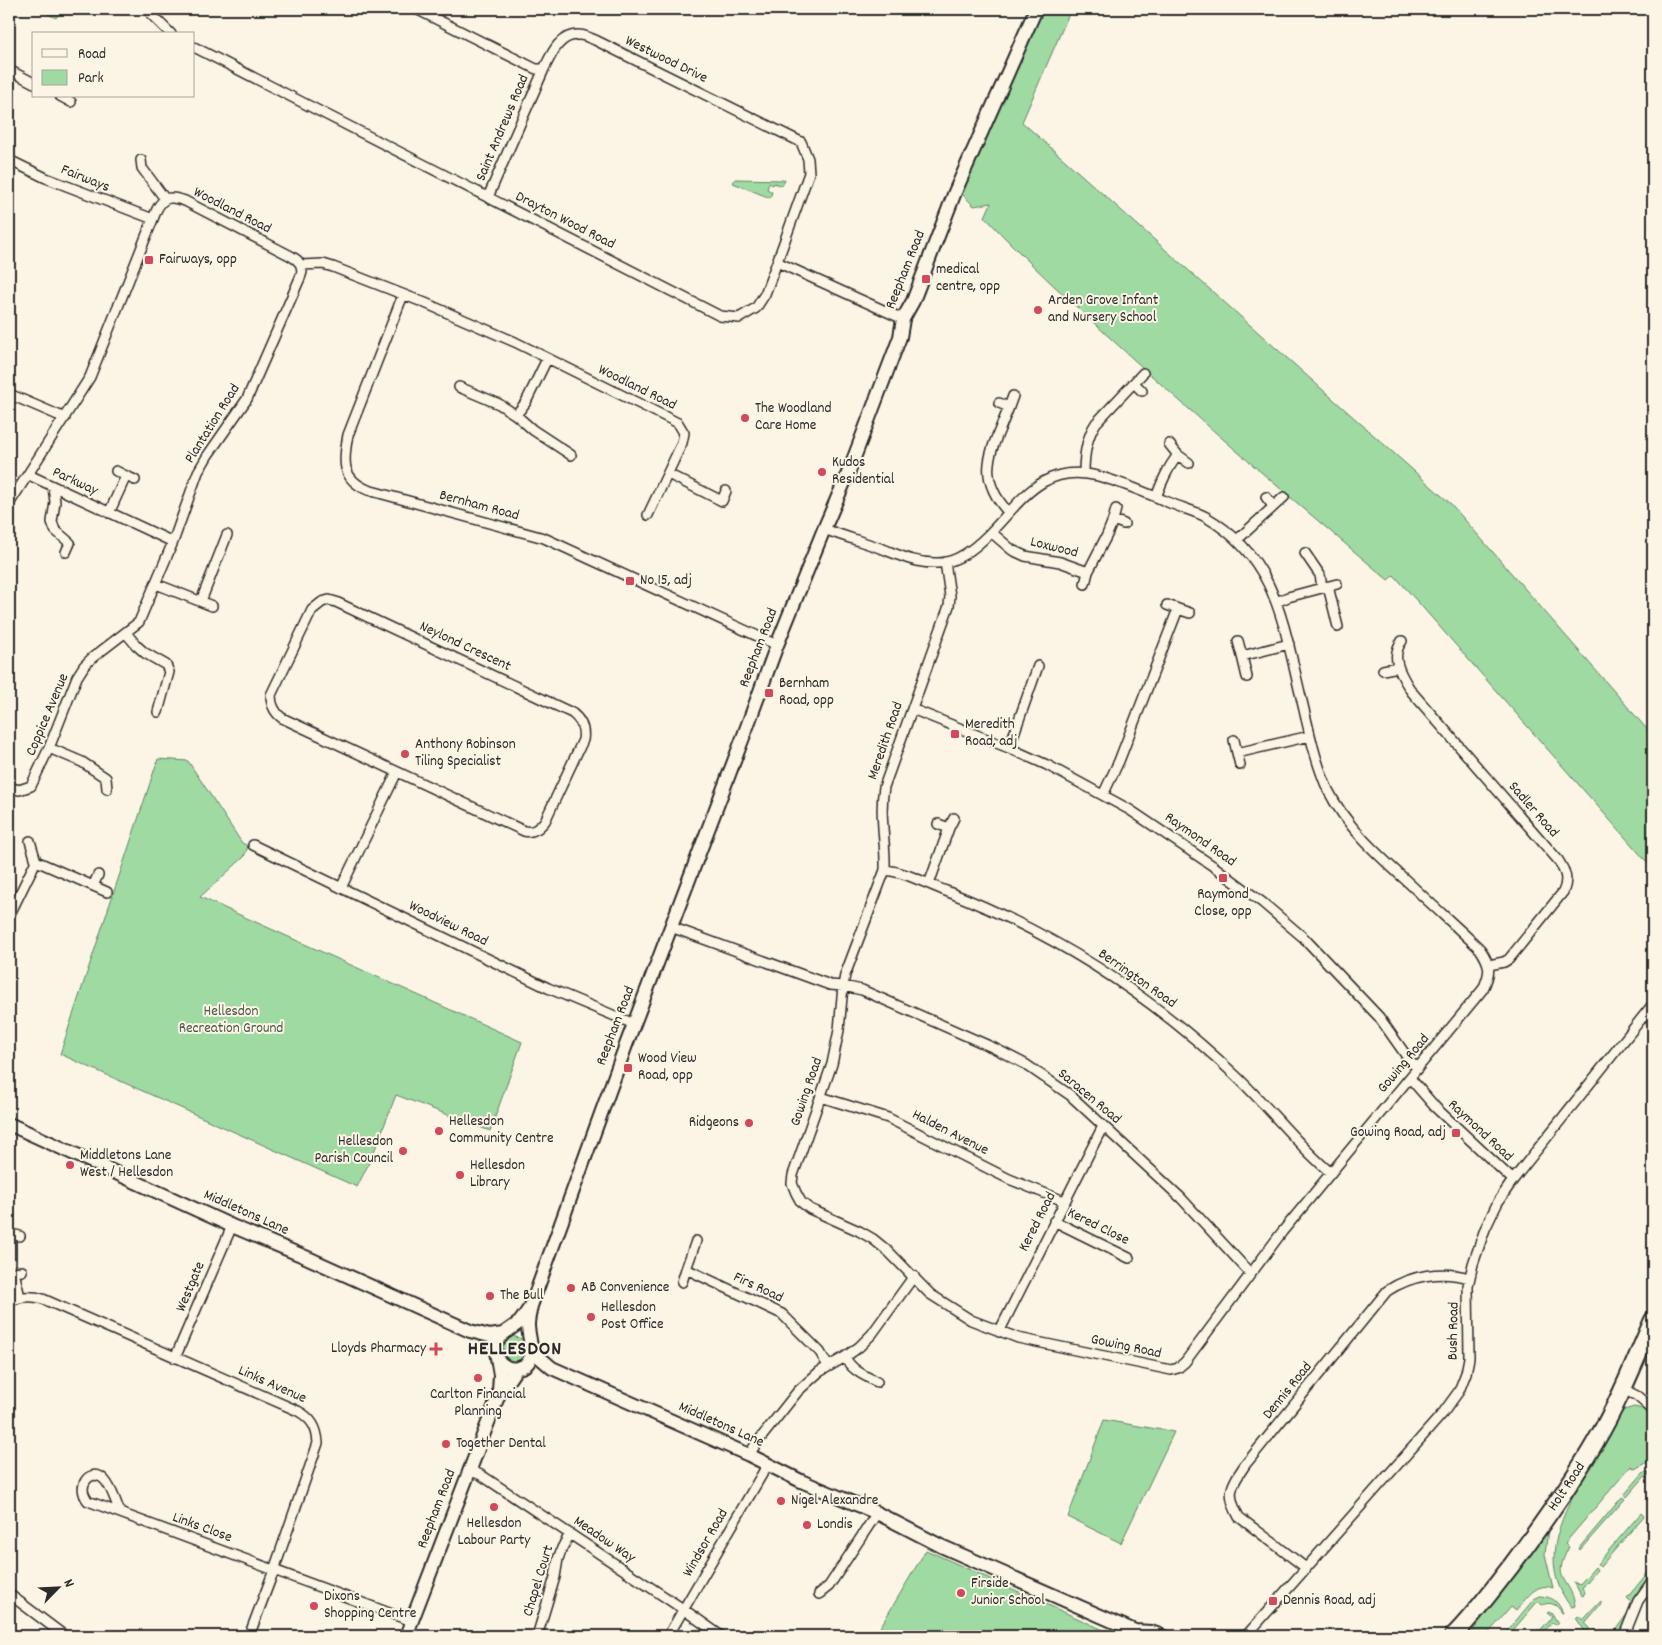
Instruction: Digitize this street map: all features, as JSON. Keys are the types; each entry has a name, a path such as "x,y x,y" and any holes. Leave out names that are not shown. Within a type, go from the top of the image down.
{"highway":[{"name":"Holt Road","path":"1453,1636 1486,1598 1556,1504 1597,1439 1623,1389 1653,1320"}],"street":[{"path":"149,9 151,14 169,32"},
{"path":"416,9 536,69 544,69"},
{"name":"Reepham Road","path":"406,1636 499,1394 520,1368 529,1361 532,1354 528,1325 531,1306 634,1024 777,645 860,443 900,337 903,319 913,301 955,192 1036,9"},
{"name":"Westwood Drive","path":"544,69 556,45 568,38 579,35 595,40 801,142 808,159 809,173 777,262"},
{"name":"Drayton Wood Road","path":"195,48 720,316 739,318 756,308 765,294 777,262"},
{"name":"Saint Andrews Road","path":"488,197 544,69"},
{"path":"9,70 32,81"},
{"path":"64,98 71,102"},
{"name":"Fairways","path":"9,160 46,178 153,219"},
{"path":"9,504 90,376 153,219 160,203 165,199 142,168 142,160"},
{"name":"Woodland Road","path":"165,199 175,197 185,201 291,256 301,265 323,264 333,267 515,342 678,423 684,433 682,443 648,515"},
{"path":"777,262 903,319"},
{"name":"Plantation Road","path":"173,542 198,472 247,400 300,278 302,272 301,265"},
{"name":"Bernham Road","path":"403,295 348,436 344,454 347,474 356,485 368,490 544,538 777,645"},
{"path":"516,415 526,402 547,359"},
{"path":"1084,473 1084,460 1090,432 1096,423 1143,373"},
{"path":"1134,383 1142,391"},
{"path":"459,387 499,404 516,415 533,430 571,455"},
{"path":"9,394 65,418"},
{"path":"1008,512 992,491 988,473 989,459 1013,396"},
{"path":"999,403 1009,406"},
{"path":"1169,444 1178,455 1189,463"},
{"path":"1156,497 1161,483 1178,455"},
{"name":"Parkway","path":"110,513 130,478 116,471"},
{"path":"824,529 910,560 926,563 945,562 958,558 973,549 1008,512 1042,482 1062,474 1084,473 1101,477 1203,516 1237,540 1265,574 1276,602 1288,644 1318,765 1342,814 1380,857 1480,949 1487,958 1489,965"},
{"path":"668,474 722,501 726,491"},
{"name":"Parkway","path":"29,475 173,542"},
{"path":"53,487 55,502 52,522 54,530 70,543 66,552"},
{"path":"1266,497 1273,506"},
{"path":"1237,540 1284,497"},
{"name":"Loxwood","path":"1085,584 1088,572 1107,535 1116,509"},
{"path":"1113,520 1124,524"},
{"name":"Loxwood","path":"991,532 1012,550 1025,556 1060,562 1088,572"},
{"path":"201,601 226,535"},
{"name":"Coppice Avenue","path":"9,787 19,790 31,786 49,748 77,676 92,658 139,622 173,542"},
{"path":"1305,553 1329,586 1338,627"},
{"name":"Meredith Road","path":"843,986 845,975 885,870 886,856 881,800 884,787 949,606 950,596 945,562"},
{"path":"156,584 212,606"},
{"path":"1276,602 1288,596 1329,586"},
{"name":"Neylond Crescent","path":"329,600 336,602 572,713 579,719 584,733 584,740 545,821 536,830 529,832 397,772 282,718 273,708 271,695 312,610 322,602 329,600"},
{"path":"1167,604 1190,612"},
{"path":"1103,795 1141,706 1137,699 1146,676 1154,673 1178,609"},
{"path":"126,633 145,653 166,665 169,672 158,712"},
{"path":"1238,641 1247,677"},
{"path":"1383,670 1398,667 1397,648 1402,641"},
{"path":"1242,656 1288,644"},
{"path":"1009,748 1038,666"},
{"name":"Sadler Road","path":"1398,667 1411,691 1558,860 1565,871 1566,885 1558,899 1509,959 1489,965"},
{"name":"Raymond Road","path":"912,709 1047,765 1103,795 1171,836 1270,909 1304,938 1379,1017 1410,1062 1418,1068"},
{"path":"1236,753 1310,736"},
{"path":"1234,740 1240,765"},
{"path":"49,748 82,762 108,776 107,789"},
{"path":"341,888 397,772"},
{"path":"929,884 954,818"},
{"path":"938,824 949,828"},
{"path":"9,916 36,861 30,841"},
{"name":"Woodview Road","path":"253,845 548,988 634,1024"},
{"path":"36,861 107,892"},
{"name":"Berrington Road","path":"885,870 929,884 998,912 1045,936 1092,964 1147,1001 1184,1029 1236,1076 1313,1158 1331,1173"},
{"path":"93,886 98,875"},
{"path":"671,927 830,985 843,986"},
{"name":"Gowing Road","path":"843,986 832,1064 796,1163 792,1183 801,1202 810,1210 873,1239 914,1276 930,1294 971,1320 1018,1338 1171,1370 1178,1368 1186,1362 1282,1232 1483,989 1490,973 1489,965"},
{"name":"Saracen Road","path":"843,986 862,990 994,1048 1018,1060 1070,1095 1181,1198 1251,1274"},
{"name":"Bush Road","path":"1246,1636 1443,1412 1459,1391 1469,1358 1469,1278 1482,1238 1495,1209 1513,1180 1653,1004"},
{"name":"Raymond Road","path":"1410,1078 1436,1108 1513,1180"},
{"name":"Halden Avenue","path":"821,1097 888,1118 1008,1179 1064,1201"},
{"name":"Middletons Lane","path":"9,1124 232,1226 470,1331 490,1336 505,1333"},
{"name":"Kered Road","path":"999,1332 1103,1126"},
{"name":"Kered Close","path":"1054,1221 1129,1258"},
{"name":"Westgate","path":"175,1358 232,1226"},
{"path":"9,1302 20,1297 14,1267 13,1235"},
{"path":"682,1282 696,1241"},
{"name":"Firs Road","path":"686,1269 782,1314 820,1352 828,1366"},
{"name":"Dennis Road","path":"1306,1568 1239,1517 1232,1505 1230,1493 1234,1481 1388,1291 1399,1283 1424,1276 1457,1274 1469,1278"},
{"path":"749,1455 798,1391 819,1372 859,1347 872,1334 914,1276"},
{"name":"Links Avenue","path":"20,1297 27,1296 43,1299 308,1416 317,1433 318,1443 274,1570 248,1636"},
{"name":"Reepham Road","path":"499,1394 500,1375 496,1357 497,1341 520,1322 531,1306"},
{"name":"Middletons Lane","path":"470,1331 496,1357"},
{"path":"505,1333 519,1332 531,1344"},
{"name":"Middletons Lane","path":"531,1344 538,1356 552,1368"},
{"path":"496,1357 503,1366 520,1368"},
{"path":"845,1357 848,1364 877,1382"},
{"name":"Middletons Lane","path":"520,1368 538,1366 552,1368 749,1455 801,1481 877,1512 941,1546 1139,1634 1151,1632 1162,1636"},
{"path":"1623,1389 1637,1396 1653,1410"},
{"name":"Windsor Road","path":"668,1636 768,1464"},
{"name":"Meadow Way","path":"469,1470 482,1475 684,1609 721,1636"},
{"name":"Links Close","path":"120,1513 106,1482 101,1476 94,1476 84,1483 82,1488 83,1495 88,1501 120,1513 411,1621"},
{"path":"818,1594 829,1586 877,1512"},
{"name":"Chapel Court","path":"537,1636 555,1577 558,1559 570,1534"},
{"path":"1624,1636 1638,1602 1653,1580"},
{"path":"9,1594 65,1636"}],"green space":[{"path":"38,9 61,9 56,18"},
{"path":"1041,9 1071,9 1022,122 1451,504 1653,736 1653,869 1394,575 1388,580 1246,460 1108,336 1030,263 985,217 991,203 974,206 960,192"},
{"path":"735,179 785,180 782,186 769,183 767,189 772,192 770,198 733,183"},
{"name":"Hellesdon Recreation Ground","path":"158,759 188,761 242,843 248,846 244,857 200,897 522,1042 490,1131 396,1095 372,1157 357,1187 60,1054"},
{"path":"512,1336 523,1339 527,1343 526,1359 511,1364 502,1357 501,1347 507,1338"},
{"path":"1634,1407 1643,1409 1653,1419 1653,1463 1645,1463 1635,1469 1631,1466 1565,1543 1569,1547 1561,1567 1561,1573 1573,1597 1575,1606 1571,1607 1561,1590 1555,1573 1556,1540 1561,1524 1567,1507 1584,1475 1619,1416 1624,1410"},
{"path":"1104,1420 1174,1432 1121,1543 1068,1517"},
{"path":"1644,1472 1653,1473 1653,1476 1647,1474 1627,1497 1624,1495"},
{"path":"1622,1497 1625,1499 1580,1550 1579,1548"},
{"path":"1641,1513 1644,1516 1600,1567 1597,1564"},
{"path":"1548,1529 1545,1554 1553,1588 1541,1587 1536,1589 1516,1611 1511,1607 1486,1636 1469,1636"},
{"name":"Firside Junior School","path":"926,1550 1117,1636 1106,1634 1104,1636 875,1636"},
{"path":"1653,1566 1653,1573 1633,1603 1627,1598"},
{"path":"1595,1567 1597,1570 1582,1588 1585,1592 1583,1596 1574,1582 1579,1585"},
{"path":"1540,1596 1555,1600 1563,1613 1554,1604 1542,1605 1538,1601 1508,1636 1503,1636 1534,1599"},
{"path":"1601,1601 1601,1604 1585,1623 1590,1628 1586,1633 1576,1618 1578,1616 1583,1620"},
{"path":"1630,1610 1621,1636 1611,1636"},
{"path":"1549,1612 1558,1623 1556,1625 1552,1623 1540,1636 1535,1636 1552,1617 1547,1613"}],"place":[{"name":"Fairways, opp","path":"149,260"},
{"name":"medical centre, opp","path":"926,279"},
{"name":"Arden Grove Infant and Nursery School","path":"1038,310"},
{"name":"The Woodland Care Home","path":"745,418"},
{"name":"Kudos Residential","path":"822,472"},
{"name":"No 15, adj","path":"630,581"},
{"name":"Bernham Road, opp","path":"769,693"},
{"name":"Meredith Road, adj","path":"955,734"},
{"name":"Anthony Robinson Tiling Specialist","path":"405,754"},
{"name":"Raymond Close, opp","path":"1223,878"},
{"name":"Wood View Road, opp","path":"628,1068"},
{"name":"Ridgeons","path":"749,1123"},
{"name":"Hellesdon Community Centre","path":"439,1131"},
{"name":"Gowing Road, adj","path":"1456,1133"},
{"name":"Hellesdon Parish Council","path":"403,1151"},
{"name":"Middletons Lane West / Hellesdon","path":"70,1165"},
{"name":"Hellesdon Library","path":"460,1175"},
{"name":"AB Convenience","path":"571,1288"},
{"name":"The Bull","path":"490,1296"},
{"name":"Hellesdon Post Office","path":"591,1317"},
{"name":"Lloyds Pharmacy","path":"436,1349"},
{"name":"Carlton Financial Planning","path":"478,1378"},
{"name":"Together Dental","path":"446,1444"},
{"name":"Nigel Alexandre","path":"781,1501"},
{"name":"Hellesdon Labour Party","path":"494,1507"},
{"name":"Londis","path":"807,1525"},
{"name":"Firside Junior School","path":"961,1593"},
{"name":"Dennis Road, adj","path":"1273,1601"},
{"name":"Dixons Shopping Centre","path":"314,1606"}],"district":[{"name":"HELLESDON","path":"515,1350"}]}
